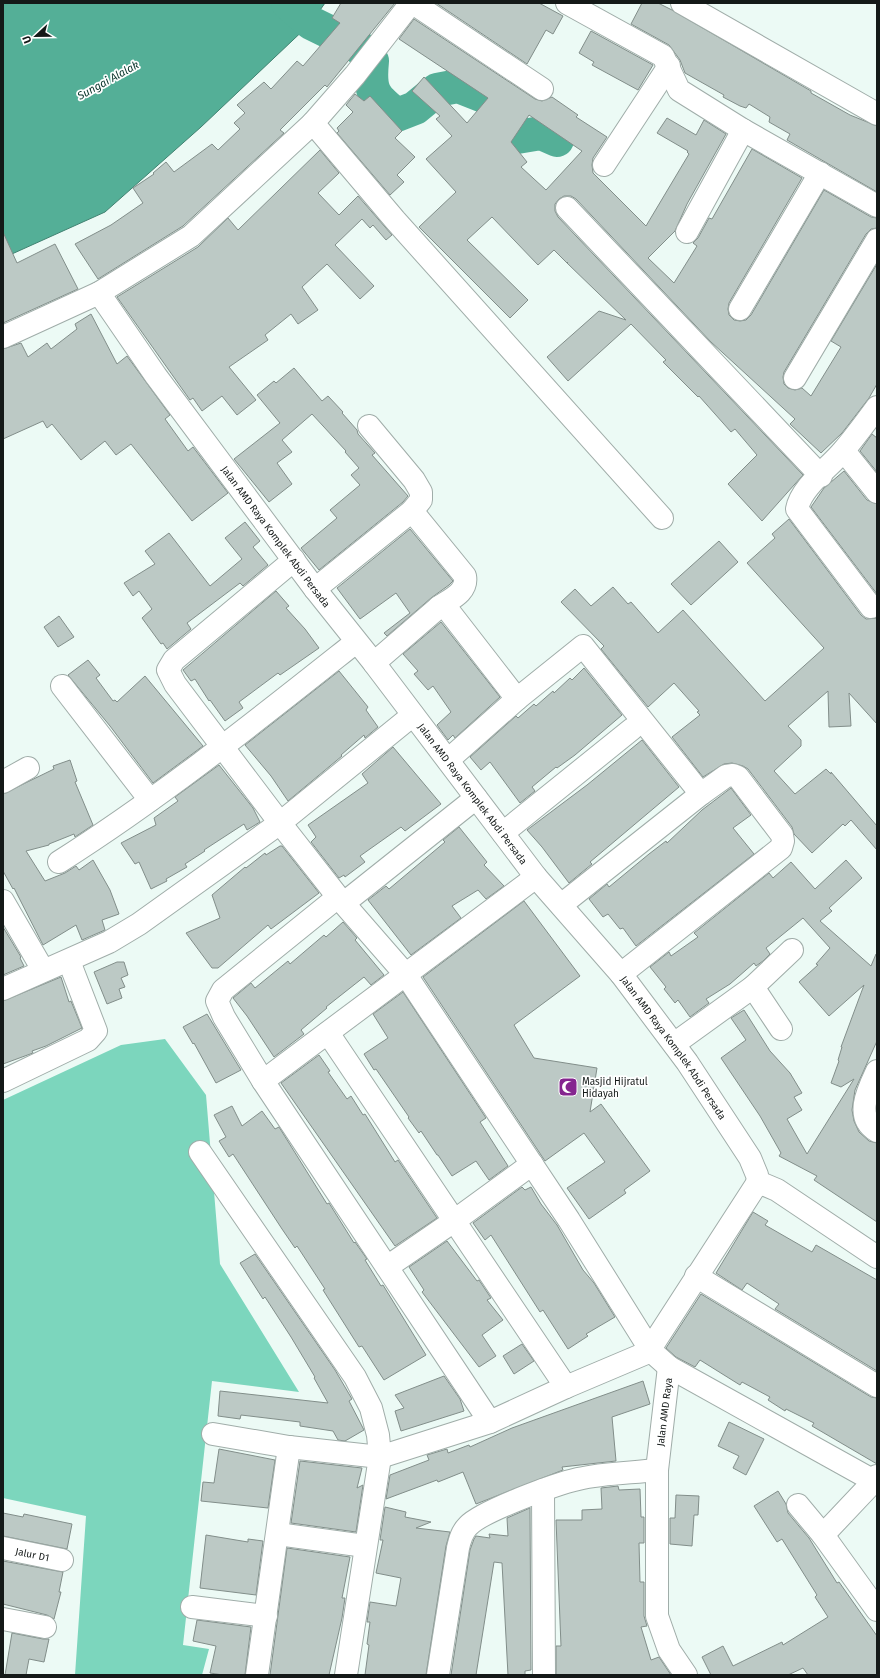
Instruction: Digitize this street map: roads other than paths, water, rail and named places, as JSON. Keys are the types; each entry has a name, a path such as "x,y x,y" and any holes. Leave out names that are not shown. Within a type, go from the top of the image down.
{"street":[{"path":"3,337 99,293 191,236 313,123 355,75 412,3 542,89"},
{"path":"567,3 663,56 679,90 743,130 877,206"},
{"path":"682,3 877,114"},
{"path":"604,165 669,66"},
{"path":"313,123 395,220 662,518"},
{"path":"687,232 743,130"},
{"path":"740,309 820,173"},
{"path":"567,208 821,476"},
{"path":"795,378 877,240"},
{"name":"Jalan AMD Raya Komplek Abdi Persada","path":"99,293 156,376 315,589 374,663 536,877 621,974 674,1044 750,1158 757,1175 758,1182"},
{"path":"871,608 797,508 799,500 808,487 821,476 844,451 877,407"},
{"path":"315,589 412,511 422,500 421,492 414,480 369,426"},
{"path":"844,451 877,492"},
{"path":"374,663 440,607 464,590 467,584 465,576 412,511"},
{"name":"Jalan AMD Raya","path":"294,560 174,660 168,670 175,684 280,823 341,900 406,975 532,1164 651,1350 670,1367 657,1470 657,1616 669,1650 686,1675"},
{"path":"440,607 448,610 517,699"},
{"path":"59,862 103,834 223,748 356,642"},
{"path":"448,760 517,699 582,646 701,794"},
{"path":"62,686 150,800"},
{"path":"3,989 109,942 139,924 280,823 413,715"},
{"path":"503,833 632,729"},
{"path":"3,782 28,768"},
{"path":"561,905 701,794 726,776 733,775 738,777 782,835 783,841 781,848 621,974"},
{"path":"476,798 223,990 217,1001 224,1016 263,1081 490,1422"},
{"path":"263,1081 536,877"},
{"path":"3,901 43,970"},
{"path":"674,1044 753,987 792,950"},
{"path":"3,1081 88,1040 96,1031 69,961"},
{"path":"753,987 781,1029"},
{"path":"328,1033 566,1387"},
{"path":"877,1071 865,1098 864,1113 867,1123 877,1131"},
{"path":"200,1152 355,1377 372,1408 378,1435 380,1457 346,1675"},
{"path":"387,1267 454,1221 532,1164"},
{"path":"213,1434 290,1446 380,1457 490,1422 651,1350 696,1276 758,1182 777,1190 877,1257"},
{"path":"696,1276 877,1386"},
{"path":"670,1367 876,1478 823,1535"},
{"path":"257,1675 290,1446"},
{"path":"438,1675 461,1535 468,1526 477,1518 543,1490 578,1478 657,1470"},
{"path":"543,1490 544,1675"},
{"path":"798,1505 823,1535 877,1610"},
{"path":"278,1534 365,1546"},
{"name":"Jalur D1","path":"3,1548 62,1560"},
{"path":"192,1607 266,1616"},
{"path":"3,1619 45,1627"}],"water":[{"name":"Sungai Alalak","path":"3,3 325,3 311,23 201,127 105,212 3,258"}],"waterway":[{"path":"288,3 311,23 358,46 372,61 371,80 374,92 378,98 397,115 415,108 437,90 458,86 491,99 508,116 510,130 517,137 541,133 557,140"}],"place":[{"name":"Masjid Hijratul Hidayah","path":"568,1087"}]}
